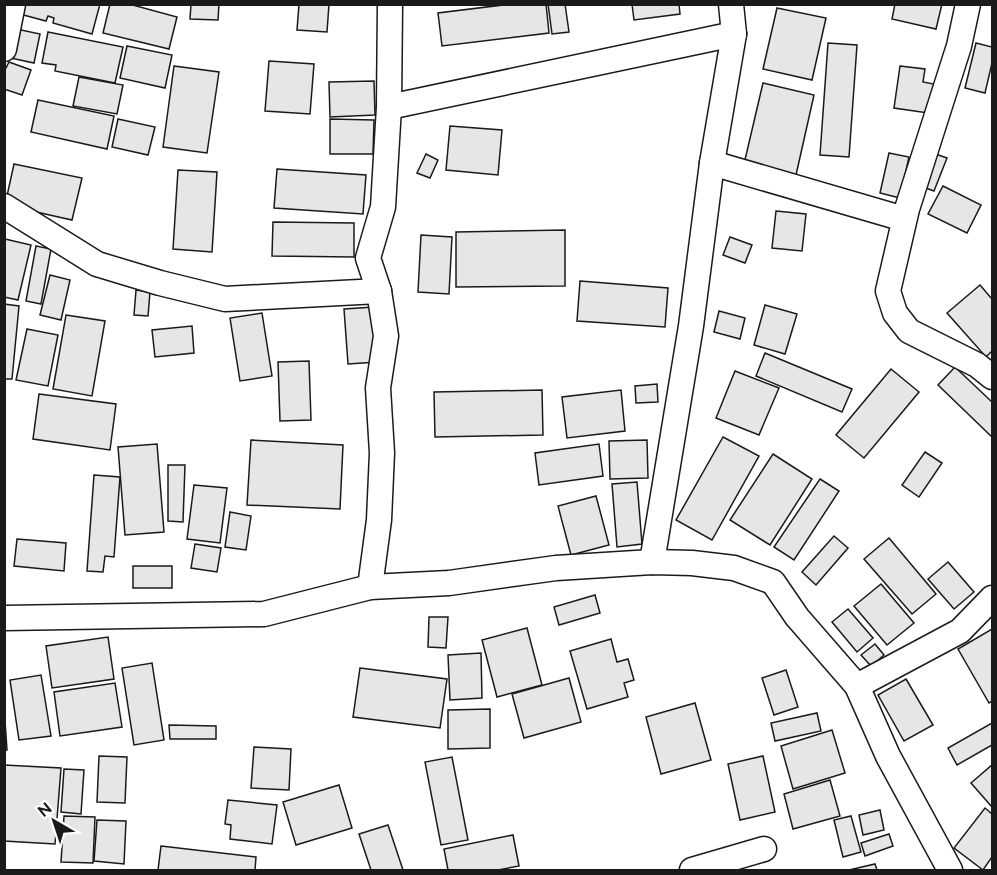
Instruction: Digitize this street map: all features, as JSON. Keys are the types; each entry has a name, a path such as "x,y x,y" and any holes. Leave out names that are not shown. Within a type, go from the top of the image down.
{"street":[{"path":"4,49 13,4"},
{"path":"370,587 379,520 382,453 378,388 386,336 379,291 368,258 383,207 389,107 390,4"},
{"path":"652,562 691,326 712,163 734,34 730,4"},
{"path":"968,4 959,46 904,219 888,291 895,313 909,331 977,365 993,377"},
{"path":"389,107 734,34"},
{"path":"712,163 904,219"},
{"path":"4,206 97,264 225,299 379,291"},
{"path":"4,618 264,614 370,587 449,584 556,568 652,562 692,563 734,568 773,582 797,617 857,686 888,756 950,870"},
{"path":"857,686 960,631 993,598"},
{"path":"692,870 764,849"}],"building":[{"path":"19,4 100,4 92,34 53,23 54,18 48,16 46,21 16,13"},
{"path":"110,4 129,4 177,17 169,49 103,33"},
{"path":"191,4 219,4 218,20 190,19"},
{"path":"299,4 329,4 327,32 297,30"},
{"path":"511,4 546,4 549,33 442,46 438,13"},
{"path":"548,4 565,4 569,32 552,34"},
{"path":"632,4 679,4 680,14 634,20"},
{"path":"895,4 942,4 936,29 892,19"},
{"path":"777,8 826,18 812,80 763,69"},
{"path":"12,28 40,34 34,63 6,57"},
{"path":"48,32 123,47 115,83 55,71 56,65 42,63"},
{"path":"828,43 857,45 849,157 820,155"},
{"path":"976,43 992,47 992,63 985,93 965,88"},
{"path":"127,46 172,55 165,88 120,78"},
{"path":"269,61 314,64 310,114 265,111"},
{"path":"9,62 31,70 22,95 4,89 4,72"},
{"path":"174,66 219,72 207,153 163,147"},
{"path":"900,66 925,69 923,82 939,85 935,114 894,108"},
{"path":"79,77 123,85 117,114 73,106"},
{"path":"374,81 375,115 330,117 329,82"},
{"path":"763,83 814,95 796,175 744,164"},
{"path":"38,100 114,116 107,149 31,132"},
{"path":"118,119 155,127 148,155 112,147"},
{"path":"330,119 374,120 373,154 330,154"},
{"path":"450,126 502,130 498,175 446,170"},
{"path":"927,151 947,158 934,191 915,184"},
{"path":"889,153 909,157 900,198 880,193"},
{"path":"426,154 438,160 430,178 417,173"},
{"path":"14,164 82,178 72,220 5,205"},
{"path":"277,169 366,175 363,214 274,208"},
{"path":"178,170 217,172 212,252 173,249"},
{"path":"943,186 981,205 967,233 928,214"},
{"path":"776,211 806,214 802,251 772,248"},
{"path":"273,222 354,223 354,257 272,256"},
{"path":"565,230 565,286 456,287 456,232"},
{"path":"421,235 452,237 449,294 418,292"},
{"path":"730,237 752,245 745,263 723,255"},
{"path":"5,239 31,245 18,300 4,297"},
{"path":"36,246 51,249 41,304 26,301"},
{"path":"50,275 70,280 61,320 40,315"},
{"path":"580,281 668,288 665,327 577,321"},
{"path":"980,285 992,299 992,351 986,357 947,313"},
{"path":"136,290 150,292 148,316 134,315"},
{"path":"4,304 19,306 12,379 4,379"},
{"path":"765,305 797,314 785,354 754,345"},
{"path":"374,307 378,362 348,364 344,309"},
{"path":"719,311 745,318 740,339 714,332"},
{"path":"262,313 272,376 240,381 230,318"},
{"path":"66,315 105,321 92,396 53,389"},
{"path":"192,326 194,353 155,357 152,330"},
{"path":"27,329 58,335 48,386 16,380"},
{"path":"765,353 852,389 842,412 756,376"},
{"path":"309,361 311,420 280,421 278,362"},
{"path":"955,367 992,402 992,437 938,385"},
{"path":"891,369 919,392 864,458 836,435"},
{"path":"735,371 779,388 759,435 716,418"},
{"path":"657,384 658,402 636,403 635,386"},
{"path":"542,390 543,435 435,437 434,392"},
{"path":"621,390 625,431 567,438 562,397"},
{"path":"39,394 116,404 110,450 33,439"},
{"path":"723,437 759,456 712,540 676,520"},
{"path":"251,440 343,445 340,509 247,505"},
{"path":"647,440 648,478 610,479 609,441"},
{"path":"157,444 164,532 125,535 118,447"},
{"path":"599,444 603,476 539,485 535,453"},
{"path":"925,452 942,463 919,497 902,485"},
{"path":"773,454 812,479 770,545 730,520"},
{"path":"168,465 185,465 183,522 168,521"},
{"path":"94,475 120,477 114,557 105,556 103,572 87,571"},
{"path":"820,479 839,491 794,560 774,547"},
{"path":"637,482 642,544 617,547 612,484"},
{"path":"194,485 227,488 220,543 187,539"},
{"path":"596,496 609,545 571,555 558,506"},
{"path":"230,512 251,516 246,550 225,547"},
{"path":"834,536 848,548 816,585 802,572"},
{"path":"889,538 936,594 912,614 864,559"},
{"path":"17,539 66,543 64,571 14,566"},
{"path":"195,544 221,548 217,572 191,568"},
{"path":"948,562 974,592 954,609 928,579"},
{"path":"133,566 172,566 172,588 133,588"},
{"path":"881,584 914,623 887,645 854,606"},
{"path":"595,595 600,613 559,625 554,607"},
{"path":"848,609 873,638 857,652 832,622"},
{"path":"429,617 448,617 446,648 428,647"},
{"path":"527,628 542,685 497,697 482,640"},
{"path":"992,629 992,701 989,703 958,649"},
{"path":"108,637 114,679 52,688 46,646"},
{"path":"611,639 617,662 628,659 634,680 624,683 628,697 587,709 570,651"},
{"path":"875,644 884,655 871,666 861,655"},
{"path":"481,653 482,698 450,700 448,655"},
{"path":"152,663 164,740 134,745 122,668"},
{"path":"360,668 447,679 440,728 353,717"},
{"path":"786,670 798,707 774,715 762,678"},
{"path":"41,675 51,736 19,740 10,680"},
{"path":"569,678 581,722 524,738 512,694"},
{"path":"906,679 933,725 904,741 878,695"},
{"path":"115,683 122,727 60,736 54,692"},
{"path":"695,703 711,760 661,774 646,717"},
{"path":"4,706 7,750 4,750"},
{"path":"490,709 490,748 448,749 448,710"},
{"path":"817,713 821,731 775,741 771,723"},
{"path":"992,723 992,745 957,765 948,748"},
{"path":"169,725 216,726 216,739 170,739"},
{"path":"832,730 845,773 793,789 781,746"},
{"path":"254,747 291,749 289,790 251,788"},
{"path":"99,756 127,757 125,803 97,802"},
{"path":"763,756 775,812 740,820 728,764"},
{"path":"452,757 468,840 441,845 425,762"},
{"path":"4,765 61,768 55,844 4,841"},
{"path":"992,765 992,807 971,783"},
{"path":"64,769 84,770 81,814 61,812"},
{"path":"830,780 840,816 793,829 784,794"},
{"path":"339,785 352,828 296,845 283,802"},
{"path":"228,800 277,805 272,844 230,839 231,825 225,824"},
{"path":"985,808 992,814 992,857 983,870 954,848"},
{"path":"880,810 884,830 863,835 859,815"},
{"path":"64,816 95,817 93,863 61,862"},
{"path":"851,816 861,852 843,857 834,820"},
{"path":"97,820 126,821 124,864 94,861"},
{"path":"388,825 403,870 371,870 359,834"},
{"path":"889,834 893,846 865,856 861,843"},
{"path":"513,835 519,866 498,870 448,870 444,849"},
{"path":"161,846 256,857 255,870 158,870"},
{"path":"875,864 877,870 849,870"}]}
